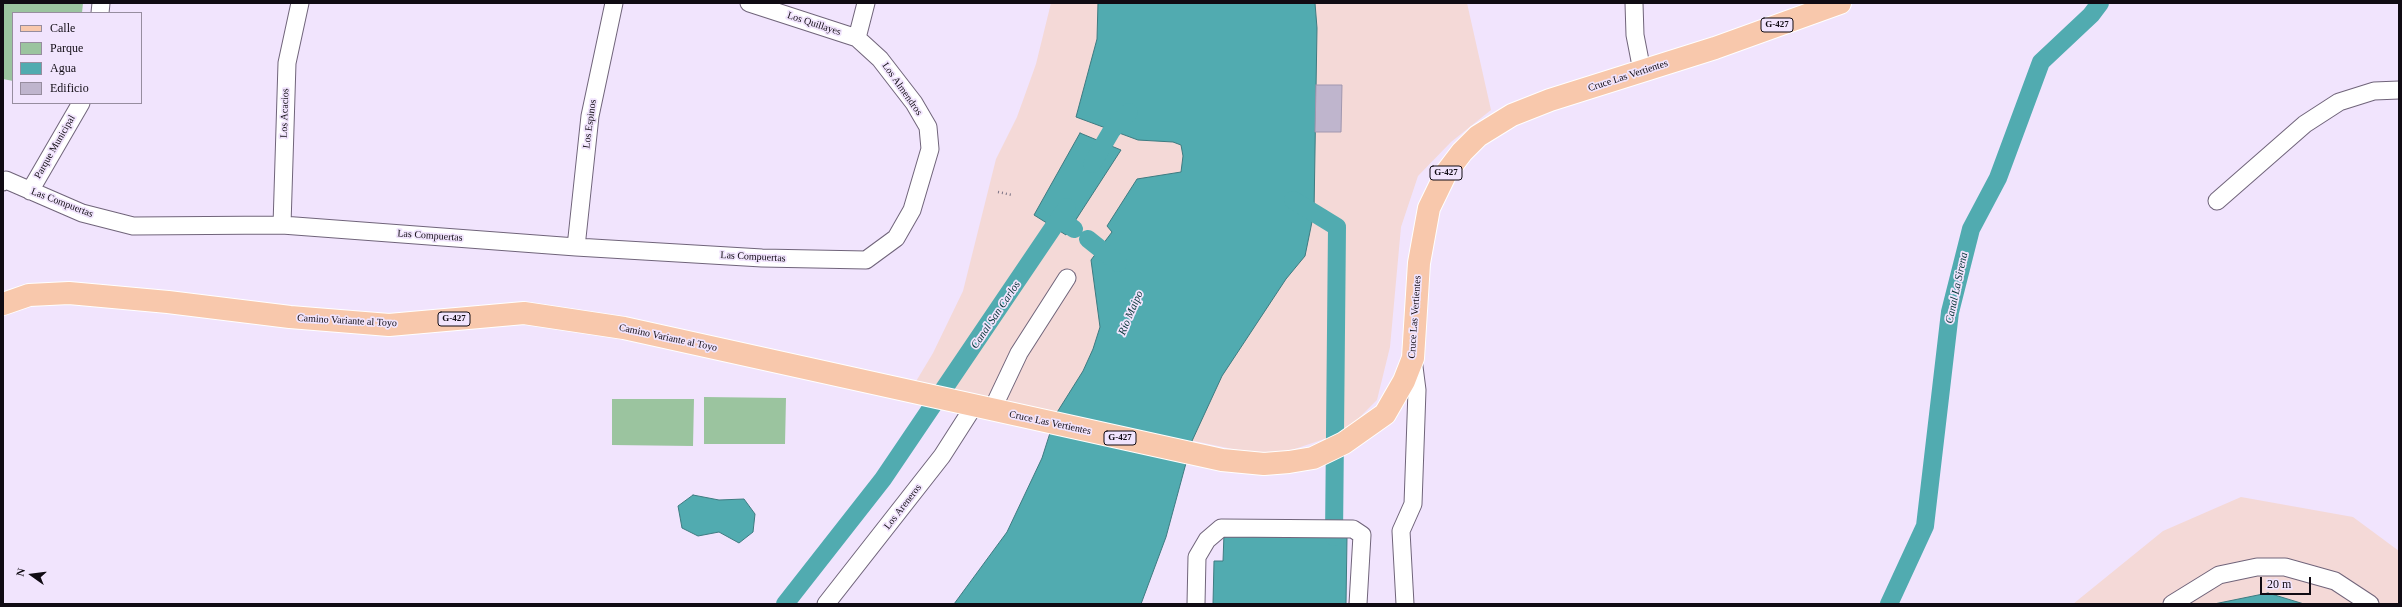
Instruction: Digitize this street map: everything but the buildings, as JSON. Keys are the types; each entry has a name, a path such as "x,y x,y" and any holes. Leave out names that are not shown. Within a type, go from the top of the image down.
{"main road":[{"name":"Cruce Las Vertientes","path":"901,390 1202,456 1243,463 1264,464 1313,458 1344,443 1385,414 1404,381 1413,358 1419,263 1429,208 1446,173 1462,152 1478,136 1512,115 1550,100 1642,71 1840,3"},
{"name":"Camino Variante al Toyo","path":"3,304 29,295 69,293 168,302 290,317 389,326 524,314 624,328 901,390"}],"street":[{"name":"Los Acacios","path":"282,225 287,63 300,3"},
{"name":"Los Espinos","path":"576,247 590,116 614,3"},
{"name":"Los Quillayes","path":"748,3 857,38"},
{"path":"857,38 866,3"},
{"path":"1634,3 1636,35 1642,71"},
{"name":"Los Almendros","path":"857,38 880,58 914,103 928,127 930,149 912,210 896,238 866,260"},
{"path":"2217,202 2305,124 2333,106 2374,91 2399,90"},
{"name":"Parque Municipal","path":"30,191 80,104"},
{"name":"Las Compuertas","path":"3,182 6,180 82,213 133,226 282,225 576,247 762,258 866,260"},
{"name":"Los Areneros","path":"826,604 942,456 1019,353 1067,278"},
{"path":"1405,604 1401,531 1413,504 1417,390 1413,358"},
{"path":"1196,604 1196,558 1207,540 1221,528 1353,529 1362,535 1358,604"},
{"path":"2172,604 2219,575 2256,567 2286,567 2335,581 2370,604"}],"path":[{"path":"998,192 1012,195"}],"shaded area":[{"path":"1051,3 1467,3 1491,110 1451,142 1418,176 1401,227 1390,347 1377,400 1345,432 1271,457 915,383 933,353 963,291 996,159 1017,117 1036,64"},
{"path":"2241,497 2353,517 2399,551 2399,604 2073,604 2163,531"}],"green space":[{"path":"3,3 83,3 82,12 12,12 12,81 3,79"},
{"path":"704,397 786,398 785,444 704,444"},
{"path":"612,399 694,399 693,446 612,445"}],"water":[{"name":"Río Maipo","path":"1098,3 1315,3 1317,28 1314,212 1305,256 1286,279 1222,376 1192,441 1166,537 1141,604 954,604 1007,532 1042,458 1056,414 1083,371 1093,349 1100,327 1091,260 1112,232 1107,226 1137,179 1181,172 1183,156 1181,145 1173,142 1138,140 1076,117 1097,39"},
{"path":"1080,133 1121,150 1066,235 1034,215"},
{"path":"693,495 719,500 744,499 755,514 753,532 739,543 719,532 698,536 682,528 678,506"},
{"path":"1224,534 1347,537 1346,604 1213,604 1214,561 1223,561"},
{"path":"2268,593 2304,604 2214,604"}],"waterway":[{"name":"Canal La Sirena","path":"1889,604 1925,526 1950,312 1971,229 1998,178 2041,62 2091,15 2100,3"},
{"name":"Canal San Carlos","path":"1092,164 1112,130 1129,112"},
{"path":"1293,200 1337,227 1334,537"},
{"name":"Canal San Carlos","path":"785,604 883,479 1067,207"},
{"path":"1060,219 1074,229"},
{"path":"1088,239 1118,263"}]}
